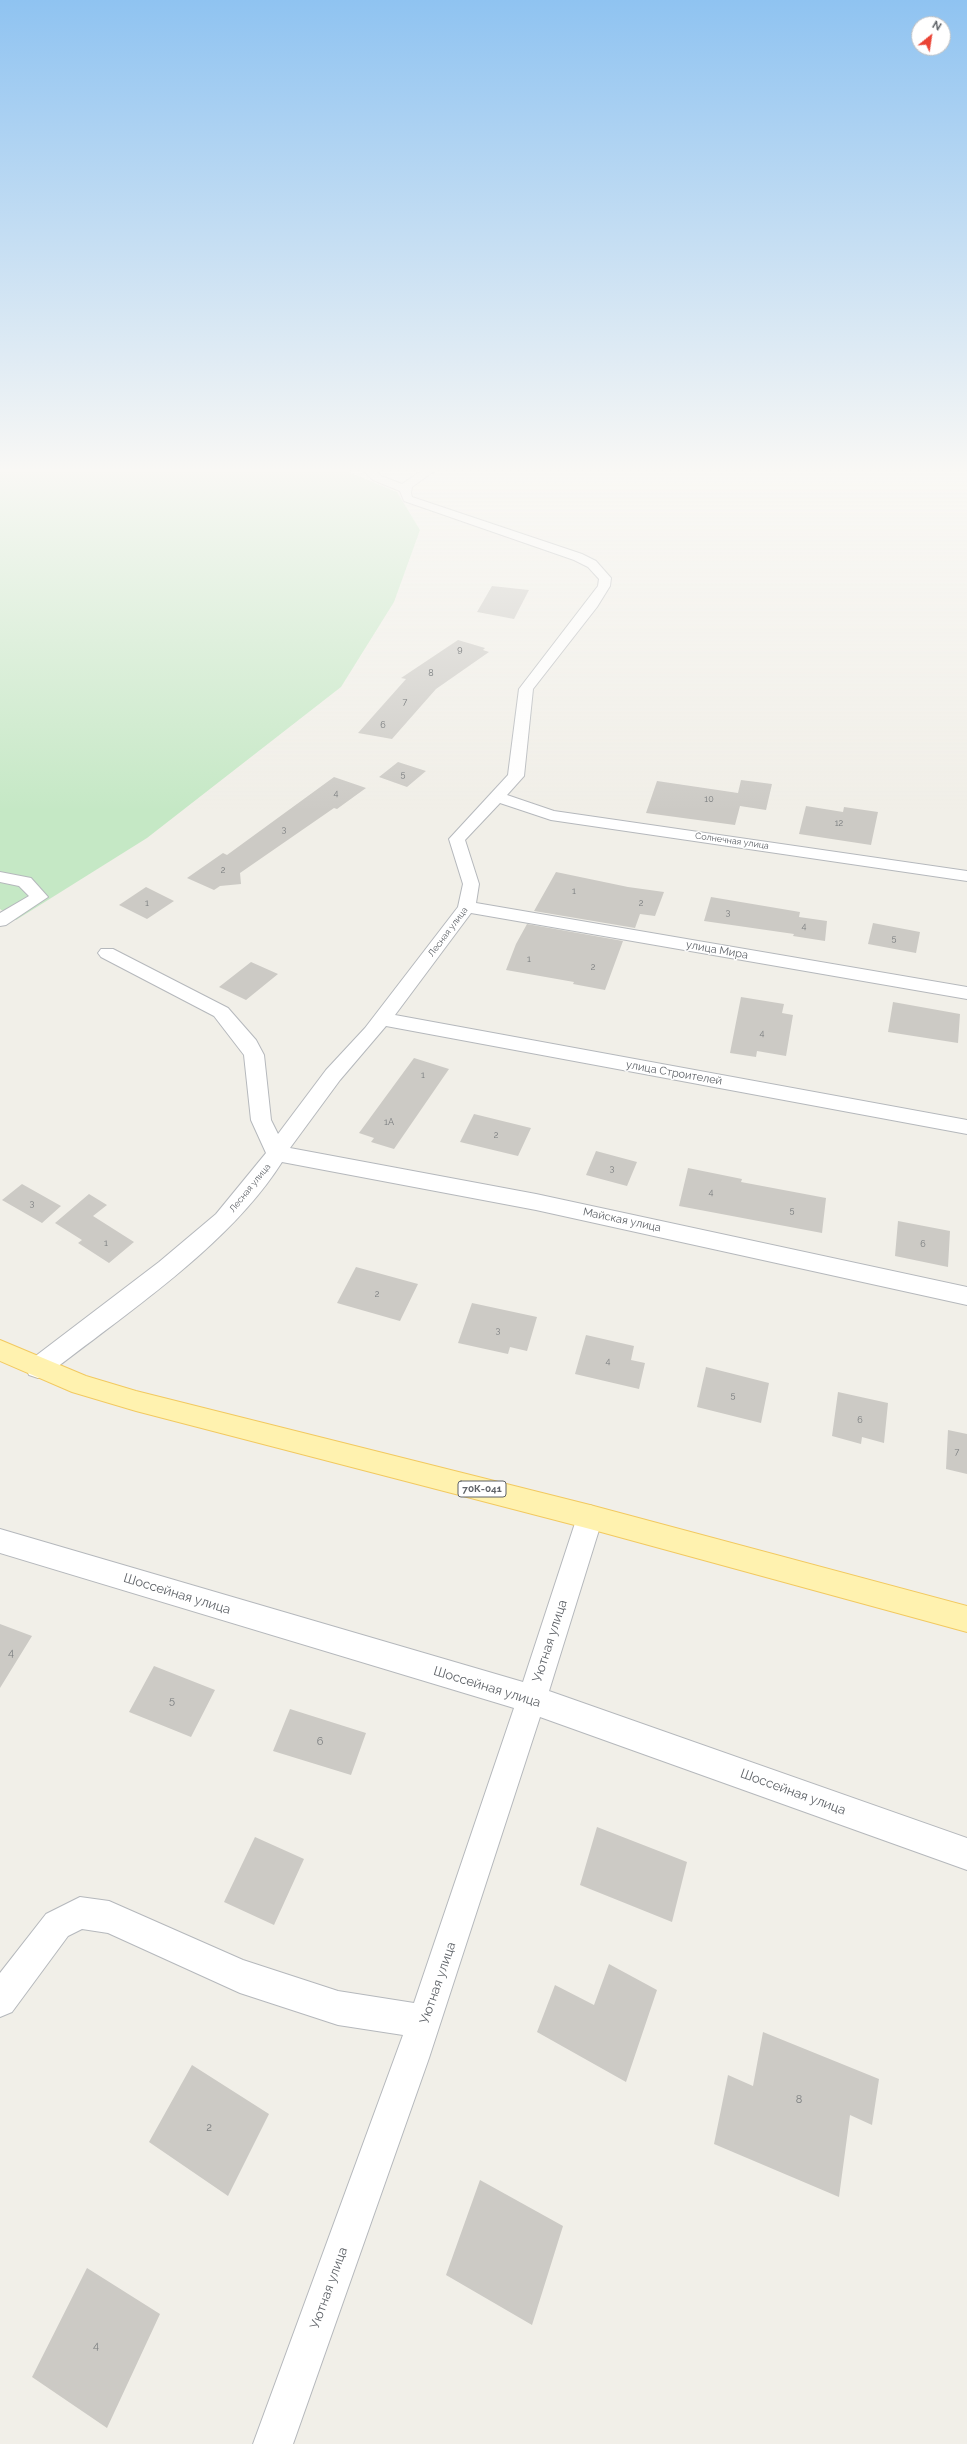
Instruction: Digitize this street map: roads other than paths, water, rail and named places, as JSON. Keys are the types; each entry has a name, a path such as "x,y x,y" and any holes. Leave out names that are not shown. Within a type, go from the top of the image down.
{"main road":[{"name":"70К-041","path":"0,1350 38,1368 81,1385 136,1401 590,1517 967,1619"}],"street":[{"name":"Лесная улица","path":"38,1368 167,1268 224,1220 270,1163 333,1075 382,1019 467,907 471,884 457,839 499,797 516,776 526,689 592,604 604,583"},
{"name":"Солнечная улица","path":"499,797 551,815 967,876"},
{"path":"0,877 25,882 39,896 0,922"},
{"name":"улица Мира","path":"467,907 967,993"},
{"path":"106,953 221,1012 233,1024 249,1045 254,1055 261,1120 276,1153"},
{"name":"улица Строителей","path":"382,1019 967,1127"},
{"name":"Майская улица","path":"276,1153 423,1179 621,1219 967,1296"},
{"name":"Уютная улица","path":"274,2444 424,2022 590,1517"},
{"name":"Шоссейная улица","path":"0,1541 531,1699 967,1854"},
{"path":"0,2000 57,1925 80,1913 109,1917 240,1976 330,2006 424,2022"}]}
